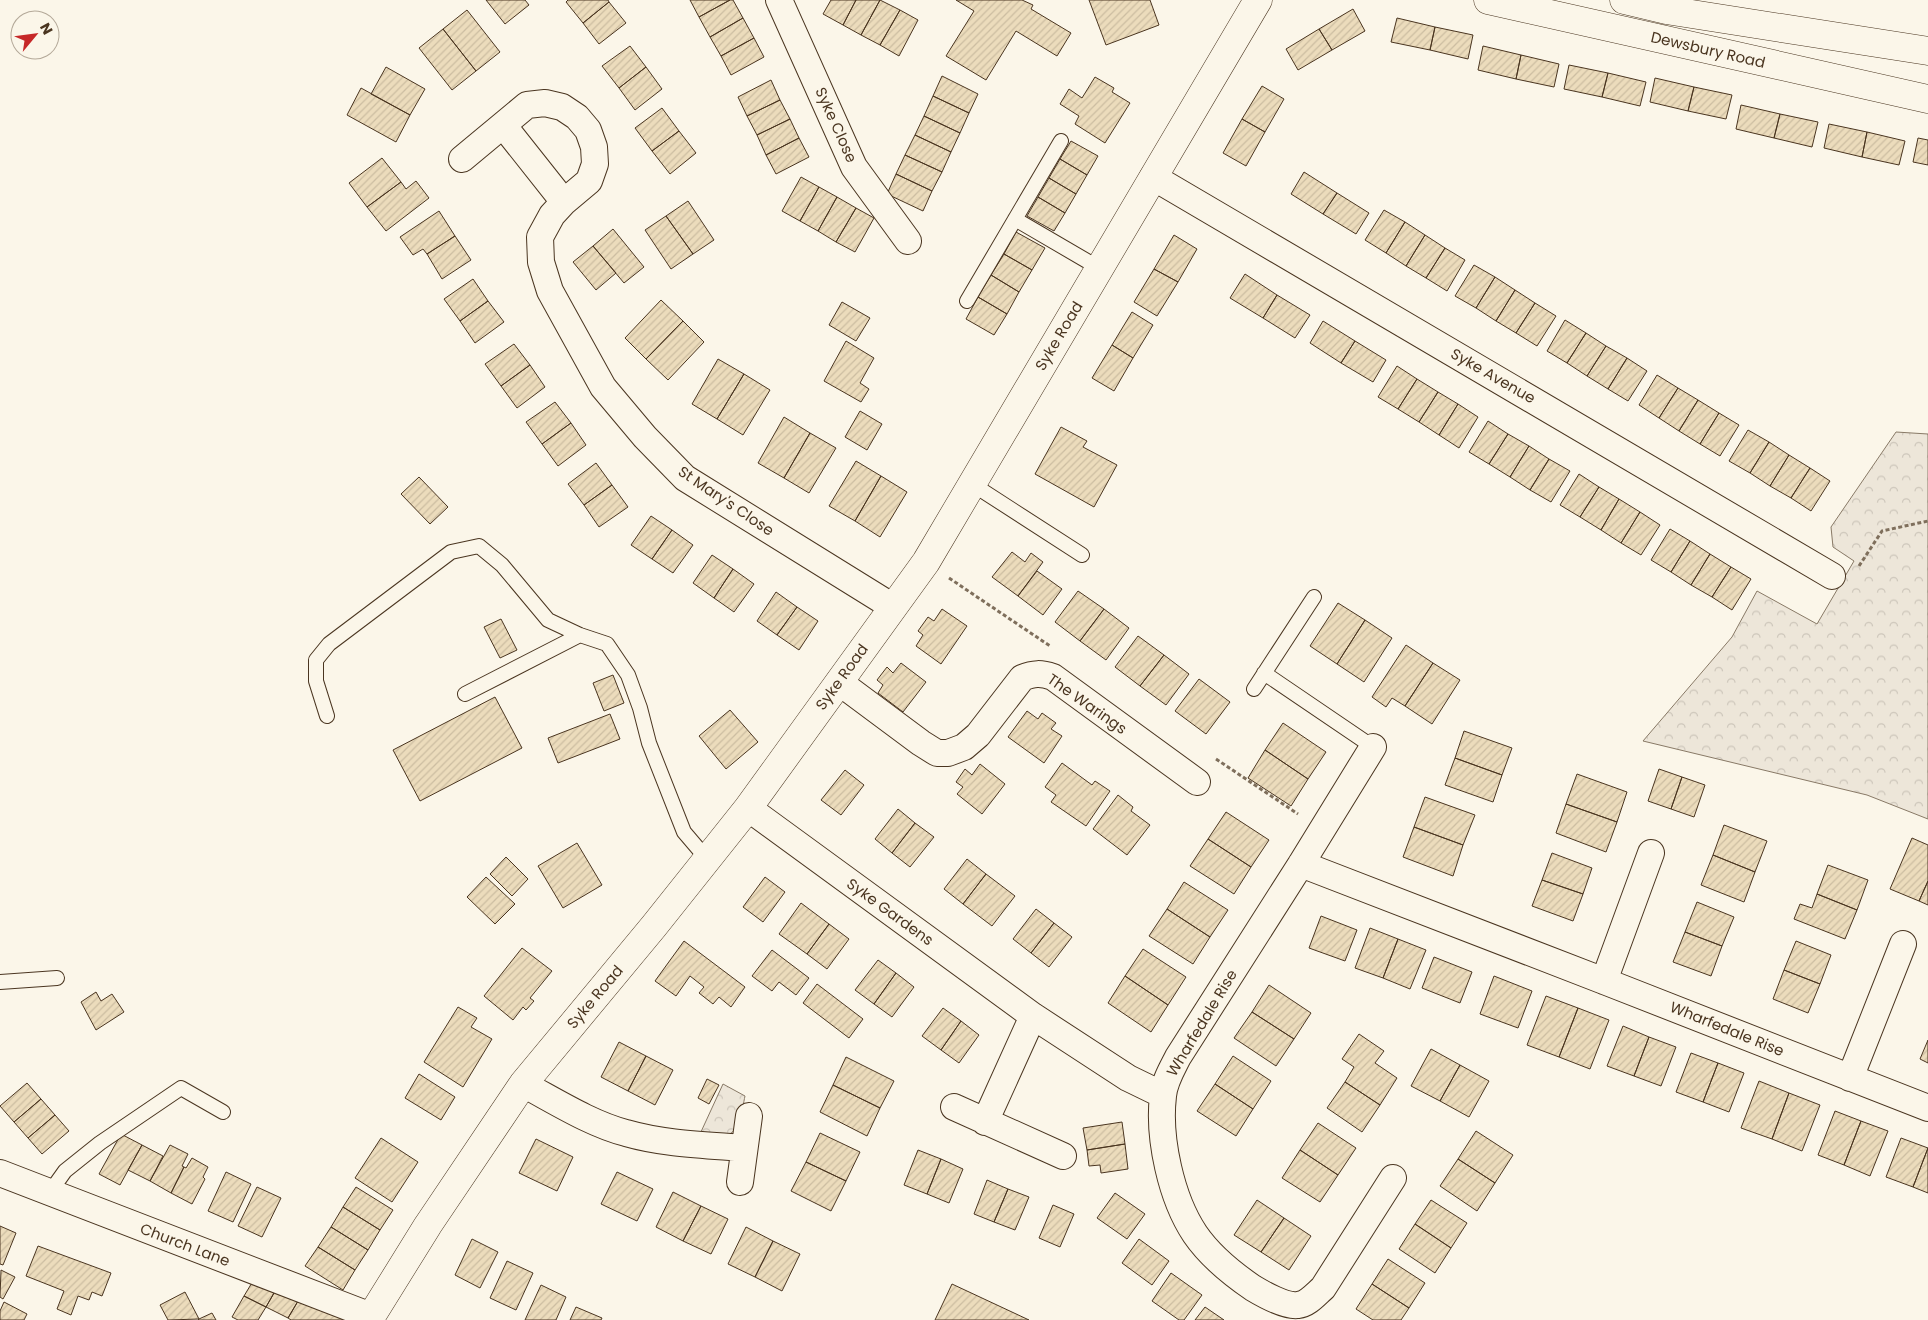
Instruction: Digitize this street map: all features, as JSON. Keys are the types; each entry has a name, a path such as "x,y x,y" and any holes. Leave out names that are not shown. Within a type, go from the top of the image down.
{"street":[{"name":"Syke Close","path":"780,0 854,167 908,241"},
{"name":"Syke Road","path":"373,1319 428,1225 523,1084 748,808 926,562 1258,0"},
{"name":"Dewsbury Road","path":"1488,0 1928,99"},
{"name":"Dewsbury Road","path":"1624,0 1666,10 1928,52"},
{"name":"St Mary's Close","path":"462,160 527,105 545,103 562,108 577,117 588,130 594,147 595,164 590,181 564,202 552,215 540,237 541,262 550,291 603,387 645,437 685,478 893,607"},
{"path":"503,125 564,202"},
{"name":"Syke Avenue","path":"1153,177 1832,576"},
{"name":"The Warings","path":"839,682 921,743 937,753 948,753 964,747 978,735 1022,678 1042,673 1052,677 1197,782"},
{"name":"Wharfedale Rise","path":"1373,747 1178,1057 1168,1076 1163,1095 1164,1145 1180,1205 1195,1234 1227,1270 1268,1298 1298,1306 1312,1299 1323,1288 1393,1178"},
{"name":"Syke Gardens","path":"748,808 1033,1016 1128,1078 1163,1095"},
{"path":"1604,981 1652,853"},
{"name":"Wharfedale Rise","path":"1301,864 1928,1108"},
{"path":"1850,1078 1904,944"},
{"path":"985,1122 1033,1016"},
{"path":"523,1084 574,1112 626,1133 673,1142 744,1148"},
{"path":"954,1107 1063,1156"},
{"path":"740,1182 749,1116"},
{"name":"Church Lane","path":"0,1173 373,1319"}],"lane":[{"path":"967,301 1061,141"},
{"path":"1015,219 1099,268"},
{"path":"972,484 1082,555"},
{"path":"327,716 316,681 316,660 328,644 451,552 479,546 502,565 548,620 580,635 607,644 628,675 640,708 649,743 684,832 707,859"},
{"path":"1254,689 1314,597"},
{"path":"465,694 580,635"},
{"path":"1264,673 1373,747"},
{"path":"0,982 57,978"},
{"path":"50,1192 65,1171 100,1143 181,1088 222,1112"}],"path":[{"path":"1832,576 1845,587 1882,532 1928,521"}],"green space":[{"path":"1896,432 1928,434 1928,819 1867,795 1643,741 1732,637 1757,591 1817,624 1854,561 1833,547 1831,527"},
{"path":"723,1084 745,1096 740,1120 730,1134 715,1136 700,1134"}],"building":[{"path":"486,0 525,0 529,5 505,24"},
{"path":"568,0 608,0 609,2 583,23 566,2"},
{"path":"690,0 730,0 699,17"},
{"path":"733,0 743,18 710,37 699,17"},
{"path":"831,0 856,0 843,25 823,14"},
{"path":"856,0 880,0 861,35 843,25"},
{"path":"880,0 900,10 880,45 861,35"},
{"path":"956,0 1022,0 1033,5 1031,9 1071,33 1057,56 1016,31 986,80 946,56 974,11"},
{"path":"1089,0 1150,0 1159,25 1106,45"},
{"path":"609,2 626,23 599,44 583,23"},
{"path":"1353,9 1365,31 1332,50 1319,29"},
{"path":"467,10 500,52 476,71 443,29"},
{"path":"900,10 918,20 899,56 880,45"},
{"path":"743,18 754,38 721,56 710,37"},
{"path":"1397,18 1435,27 1430,50 1391,42"},
{"path":"1435,27 1473,35 1468,59 1430,50"},
{"path":"443,29 476,71 452,90 419,48"},
{"path":"1319,29 1332,50 1298,70 1286,49"},
{"path":"754,38 764,57 731,75 721,56"},
{"path":"630,46 646,67 619,88 602,66"},
{"path":"1483,46 1521,55 1516,79 1478,70"},
{"path":"1521,55 1559,64 1554,87 1516,79"},
{"path":"1569,65 1608,73 1602,97 1564,89"},
{"path":"386,67 425,89 410,115 371,94"},
{"path":"646,67 662,89 635,110 619,88"},
{"path":"1608,73 1646,82 1640,106 1602,97"},
{"path":"942,76 978,94 969,113 933,96"},
{"path":"1095,77 1114,88 1112,92 1130,103 1105,143 1075,124 1079,116 1060,104 1069,89 1082,98"},
{"path":"1655,78 1694,87 1688,111 1650,102"},
{"path":"771,80 780,100 747,116 738,97"},
{"path":"1262,86 1284,99 1265,132 1242,119"},
{"path":"1694,87 1732,95 1726,119 1688,111"},
{"path":"361,88 410,115 396,142 347,115"},
{"path":"933,96 969,113 960,133 924,116"},
{"path":"780,100 790,119 757,135 747,116"},
{"path":"1741,105 1780,114 1774,138 1736,129"},
{"path":"662,108 679,131 652,151 635,128"},
{"path":"1780,114 1818,122 1812,147 1774,138"},
{"path":"924,116 960,133 951,152 915,135"},
{"path":"790,119 799,138 766,155 757,135"},
{"path":"1242,119 1265,132 1246,166 1223,153"},
{"path":"1829,124 1867,132 1862,157 1824,148"},
{"path":"679,131 696,153 670,174 652,151"},
{"path":"1867,132 1905,141 1899,165 1862,157"},
{"path":"915,135 951,152 942,172 905,155"},
{"path":"799,138 809,157 776,174 766,155"},
{"path":"1918,138 1928,140 1928,165 1913,162"},
{"path":"1071,141 1098,156 1087,175 1060,159"},
{"path":"905,155 942,172 932,191 896,174"},
{"path":"382,158 401,182 367,207 349,183"},
{"path":"1060,159 1087,175 1076,194 1049,178"},
{"path":"1304,172 1337,193 1323,214 1291,194"},
{"path":"896,174 932,191 923,211 887,194"},
{"path":"801,177 819,187 800,221 782,211"},
{"path":"1049,178 1076,194 1065,213 1038,197"},
{"path":"416,181 429,198 386,231 367,207 401,182 406,189"},
{"path":"819,187 837,197 818,231 800,221"},
{"path":"1337,193 1369,213 1356,234 1323,214"},
{"path":"837,197 856,208 836,242 818,231"},
{"path":"1038,197 1065,213 1054,231 1027,216"},
{"path":"688,201 714,240 693,254 666,216"},
{"path":"856,208 874,218 855,252 836,242"},
{"path":"1384,210 1405,222 1386,253 1365,240"},
{"path":"439,211 455,236 427,254 423,249 413,255 400,237"},
{"path":"666,216 693,254 671,269 645,230"},
{"path":"1405,222 1425,235 1406,266 1386,253"},
{"path":"613,229 644,267 624,283 593,246"},
{"path":"1016,232 1045,248 1032,270 1004,254"},
{"path":"1174,235 1197,249 1178,282 1154,269"},
{"path":"1425,235 1445,248 1426,278 1406,266"},
{"path":"455,236 471,260 442,279 427,254"},
{"path":"593,246 616,273 596,290 573,262"},
{"path":"1445,248 1465,260 1447,291 1426,278"},
{"path":"1004,254 1032,270 1019,292 991,275"},
{"path":"1474,265 1495,277 1476,308 1455,296"},
{"path":"1154,269 1178,282 1157,316 1134,302"},
{"path":"1245,274 1277,295 1263,318 1230,298"},
{"path":"991,275 1019,292 1007,314 978,297"},
{"path":"1495,277 1515,290 1496,321 1476,308"},
{"path":"473,279 488,301 460,321 444,299"},
{"path":"1515,290 1535,303 1516,333 1496,321"},
{"path":"1277,295 1310,315 1295,338 1263,318"},
{"path":"978,297 1007,314 994,335 966,319"},
{"path":"661,300 683,321 646,359 625,338"},
{"path":"488,301 504,322 475,343 460,321"},
{"path":"842,302 870,318 856,341 829,325"},
{"path":"1535,303 1556,316 1537,346 1516,333"},
{"path":"1132,312 1153,325 1133,358 1112,345"},
{"path":"1565,320 1586,333 1567,363 1547,351"},
{"path":"683,321 704,342 668,380 646,359"},
{"path":"1323,321 1355,341 1341,363 1310,343"},
{"path":"1586,333 1606,346 1587,376 1567,363"},
{"path":"846,341 874,358 860,383 869,389 861,402 824,381"},
{"path":"1355,341 1386,360 1373,382 1341,363"},
{"path":"514,344 530,365 501,386 485,364"},
{"path":"1112,345 1133,358 1114,391 1092,378"},
{"path":"1606,346 1627,358 1608,389 1587,376"},
{"path":"1627,358 1647,371 1628,401 1608,389"},
{"path":"718,359 744,374 717,419 692,404"},
{"path":"530,365 545,387 517,408 501,386"},
{"path":"1397,366 1417,379 1398,409 1378,397"},
{"path":"744,374 770,390 743,435 717,419"},
{"path":"1657,375 1678,388 1659,418 1639,405"},
{"path":"1417,379 1438,392 1419,422 1398,409"},
{"path":"1678,388 1698,400 1679,431 1659,418"},
{"path":"1438,392 1458,404 1439,435 1419,422"},
{"path":"1698,400 1719,413 1700,444 1679,431"},
{"path":"555,402 571,423 542,444 526,422"},
{"path":"1458,404 1478,417 1459,448 1439,435"},
{"path":"860,411 882,424 867,450 845,437"},
{"path":"1719,413 1739,425 1720,456 1700,444"},
{"path":"784,417 810,433 784,478 758,463"},
{"path":"1488,421 1508,434 1489,464 1469,452"},
{"path":"571,423 586,445 558,466 542,444"},
{"path":"1061,427 1087,441 1083,447 1117,465 1094,507 1035,474"},
{"path":"1748,430 1769,442 1750,473 1729,461"},
{"path":"810,433 836,448 809,493 784,478"},
{"path":"1508,434 1529,446 1510,477 1489,464"},
{"path":"1769,442 1789,455 1770,486 1750,473"},
{"path":"1529,446 1549,459 1530,490 1510,477"},
{"path":"1789,455 1810,468 1791,498 1770,486"},
{"path":"1549,459 1570,471 1551,502 1530,490"},
{"path":"856,461 881,476 855,521 829,506"},
{"path":"596,463 612,485 584,505 568,484"},
{"path":"1810,468 1830,481 1811,511 1791,498"},
{"path":"1579,474 1599,487 1580,517 1560,505"},
{"path":"881,476 907,492 880,537 855,521"},
{"path":"419,477 448,507 430,524 401,494"},
{"path":"612,485 628,507 599,527 584,505"},
{"path":"1599,487 1619,499 1601,530 1580,517"},
{"path":"1619,499 1640,512 1621,543 1601,530"},
{"path":"1640,512 1660,525 1641,555 1621,543"},
{"path":"651,516 672,530 652,559 631,545"},
{"path":"1670,529 1690,541 1671,572 1651,560"},
{"path":"672,530 693,545 673,573 652,559"},
{"path":"1690,541 1710,554 1691,585 1671,572"},
{"path":"1012,552 1025,562 1031,553 1043,562 1018,596 992,577"},
{"path":"1710,554 1731,567 1712,597 1691,585"},
{"path":"712,555 733,569 714,598 693,583"},
{"path":"1731,567 1751,579 1732,610 1712,597"},
{"path":"733,569 754,584 734,612 714,598"},
{"path":"1037,571 1062,589 1043,615 1018,596"},
{"path":"1078,591 1104,609 1080,641 1055,622"},
{"path":"776,592 797,607 777,635 757,621"},
{"path":"1338,603 1365,620 1337,664 1310,646"},
{"path":"797,607 818,621 799,650 777,635"},
{"path":"942,609 967,626 941,664 916,646 923,635 918,631 928,617 934,621"},
{"path":"1104,609 1129,628 1106,660 1080,641"},
{"path":"501,619 517,650 500,658 484,627"},
{"path":"1365,620 1392,638 1364,682 1337,664"},
{"path":"1138,636 1164,655 1140,686 1115,667"},
{"path":"1406,645 1433,663 1405,706 1392,698 1386,707 1372,697"},
{"path":"1164,655 1189,674 1166,705 1140,686"},
{"path":"901,663 926,682 903,712 878,693 883,685 877,680 887,667 893,673"},
{"path":"1433,663 1460,680 1432,724 1405,706"},
{"path":"613,675 624,703 604,711 593,683"},
{"path":"1199,679 1230,702 1206,734 1175,711"},
{"path":"495,697 522,748 420,801 393,750"},
{"path":"730,710 758,742 726,769 699,736"},
{"path":"1027,711 1038,719 1042,713 1056,723 1051,729 1062,736 1044,763 1008,737"},
{"path":"610,714 620,739 558,763 548,738"},
{"path":"1283,723 1326,752 1308,779 1265,750"},
{"path":"1464,731 1512,748 1502,775 1455,758"},
{"path":"1265,750 1308,779 1291,806 1248,778"},
{"path":"1455,758 1502,775 1493,802 1445,785"},
{"path":"1062,763 1092,785 1095,781 1110,791 1086,826 1051,802 1056,795 1045,787"},
{"path":"980,764 1005,784 982,814 957,794 963,787 956,782 965,769 972,775"},
{"path":"1659,769 1682,777 1671,809 1648,801"},
{"path":"845,770 864,785 841,815 821,800"},
{"path":"1577,774 1627,792 1617,822 1566,804"},
{"path":"1682,777 1705,785 1694,817 1671,809"},
{"path":"1118,795 1133,807 1131,811 1150,825 1127,855 1093,829"},
{"path":"1425,797 1475,815 1463,845 1414,827"},
{"path":"1566,804 1617,822 1606,852 1556,833"},
{"path":"898,809 915,823 892,853 875,839"},
{"path":"1226,812 1269,840 1251,867 1208,839"},
{"path":"915,823 934,837 910,867 892,853"},
{"path":"1724,825 1767,841 1755,872 1713,855"},
{"path":"1414,827 1463,845 1453,876 1403,857"},
{"path":"1912,838 1928,845 1928,881 1919,901 1890,889"},
{"path":"1208,839 1251,867 1234,894 1190,866"},
{"path":"577,843 602,885 563,908 538,866"},
{"path":"1552,853 1592,868 1583,894 1542,880"},
{"path":"1713,855 1755,872 1744,902 1701,885"},
{"path":"506,857 528,879 512,896 490,874"},
{"path":"967,859 986,874 963,904 944,889"},
{"path":"1828,865 1868,880 1857,910 1817,894"},
{"path":"986,874 1015,896 992,926 963,904"},
{"path":"486,877 515,904 495,924 467,897"},
{"path":"765,877 785,892 763,922 743,907"},
{"path":"1542,880 1583,894 1573,921 1532,906"},
{"path":"1928,881 1928,905 1919,901"},
{"path":"1184,882 1228,910 1210,937 1167,909"},
{"path":"1817,894 1857,910 1845,939 1794,919 1800,904 1812,908"},
{"path":"1697,902 1734,917 1722,946 1685,932"},
{"path":"801,903 829,924 807,954 779,934"},
{"path":"1036,909 1054,923 1031,953 1013,939"},
{"path":"1167,909 1210,937 1193,964 1149,936"},
{"path":"1321,916 1357,930 1345,961 1309,948"},
{"path":"1054,923 1072,937 1049,967 1031,953"},
{"path":"829,924 849,939 827,969 807,954"},
{"path":"1370,928 1398,939 1383,978 1355,968"},
{"path":"1685,932 1722,946 1711,976 1673,962"},
{"path":"1398,939 1426,950 1410,989 1383,978"},
{"path":"684,941 745,987 731,1007 719,997 713,1004 699,993 704,987 690,976 676,996 655,981"},
{"path":"1796,941 1831,955 1820,984 1784,970"},
{"path":"522,948 552,971 530,998 534,1001 526,1010 523,1007 513,1020 484,996"},
{"path":"1143,949 1186,977 1168,1005 1125,976"},
{"path":"772,950 809,978 796,995 779,982 772,991 752,976"},
{"path":"1434,957 1472,972 1460,1003 1422,988"},
{"path":"878,960 896,973 874,1004 855,990"},
{"path":"1784,970 1820,984 1808,1013 1773,999"},
{"path":"896,973 914,987 892,1017 874,1004"},
{"path":"1125,976 1168,1005 1151,1032 1108,1003"},
{"path":"1494,976 1532,991 1518,1028 1480,1014"},
{"path":"817,984 863,1019 849,1038 803,1003"},
{"path":"1269,985 1311,1013 1294,1039 1252,1012"},
{"path":"96,992 101,1001 112,994 124,1012 96,1030 81,1002"},
{"path":"1546,996 1578,1008 1559,1057 1527,1045"},
{"path":"458,1007 477,1018 471,1027 492,1039 463,1087 424,1062"},
{"path":"943,1008 961,1021 941,1050 922,1036"},
{"path":"1578,1008 1609,1020 1590,1069 1559,1057"},
{"path":"1252,1012 1294,1039 1276,1066 1234,1038"},
{"path":"961,1021 979,1035 959,1063 941,1050"},
{"path":"1623,1026 1649,1037 1634,1076 1607,1066"},
{"path":"1359,1034 1384,1051 1375,1063 1397,1078 1380,1105 1345,1082 1354,1067 1342,1059"},
{"path":"1649,1037 1676,1047 1661,1086 1634,1076"},
{"path":"1928,1040 1928,1063 1920,1059"},
{"path":"619,1042 646,1056 628,1091 601,1077"},
{"path":"1431,1049 1460,1065 1440,1101 1411,1086"},
{"path":"1691,1053 1718,1063 1703,1102 1676,1092"},
{"path":"646,1056 673,1070 655,1105 628,1091"},
{"path":"1233,1056 1271,1081 1253,1109 1215,1084"},
{"path":"846,1057 894,1081 880,1108 833,1085"},
{"path":"1718,1063 1744,1073 1729,1112 1703,1102"},
{"path":"1460,1065 1489,1081 1469,1117 1440,1101"},
{"path":"419,1074 455,1097 441,1120 405,1098"},
{"path":"707,1079 719,1085 709,1104 698,1098"},
{"path":"1759,1081 1789,1093 1772,1139 1741,1128"},
{"path":"1345,1082 1380,1105 1362,1132 1327,1108"},
{"path":"27,1083 41,1099 14,1122 0,1106"},
{"path":"1215,1084 1253,1109 1236,1136 1197,1111"},
{"path":"833,1085 880,1108 867,1136 820,1112"},
{"path":"1789,1093 1820,1105 1802,1151 1772,1139"},
{"path":"41,1099 55,1115 28,1138 14,1122"},
{"path":"1835,1111 1861,1121 1844,1165 1818,1155"},
{"path":"55,1115 69,1131 42,1154 28,1138"},
{"path":"1861,1121 1888,1131 1870,1176 1844,1165"},
{"path":"1122,1122 1125,1144 1087,1150 1083,1128"},
{"path":"1318,1123 1356,1148 1338,1175 1300,1150"},
{"path":"1476,1131 1513,1155 1495,1183 1458,1159"},
{"path":"820,1133 860,1152 846,1181 806,1162"},
{"path":"121,1134 142,1145 120,1185 99,1174"},
{"path":"381,1138 418,1162 392,1202 355,1178"},
{"path":"1901,1138 1928,1148 1913,1187 1886,1177"},
{"path":"536,1139 573,1157 557,1191 519,1173"},
{"path":"1125,1144 1128,1169 1101,1173 1100,1165 1089,1166 1087,1150"},
{"path":"142,1145 163,1156 150,1181 128,1170"},
{"path":"170,1145 188,1154 182,1166 184,1167 171,1193 150,1181"},
{"path":"1928,1148 1928,1193 1913,1187"},
{"path":"918,1150 941,1159 927,1194 904,1185"},
{"path":"1300,1150 1338,1175 1320,1202 1282,1178"},
{"path":"192,1158 208,1167 203,1177 205,1179 192,1204 171,1193 184,1167 186,1168"},
{"path":"941,1159 963,1169 949,1203 927,1194"},
{"path":"1458,1159 1495,1183 1477,1211 1440,1186"},
{"path":"806,1162 846,1181 831,1211 791,1191"},
{"path":"226,1172 251,1184 233,1222 208,1211"},
{"path":"617,1172 653,1189 637,1221 601,1204"},
{"path":"987,1180 1008,1189 994,1222 974,1214"},
{"path":"257,1187 281,1198 262,1237 238,1226"},
{"path":"356,1187 393,1210 380,1230 343,1207"},
{"path":"1008,1189 1029,1197 1015,1230 994,1222"},
{"path":"673,1192 701,1206 683,1241 656,1227"},
{"path":"1115,1193 1145,1214 1127,1239 1097,1218"},
{"path":"1257,1200 1284,1218 1261,1252 1234,1235"},
{"path":"1431,1200 1467,1223 1451,1248 1415,1224"},
{"path":"1053,1205 1074,1214 1060,1247 1039,1238"},
{"path":"701,1206 728,1219 711,1254 683,1241"},
{"path":"343,1207 380,1230 368,1250 331,1227"},
{"path":"1284,1218 1311,1236 1289,1270 1261,1252"},
{"path":"1415,1224 1451,1248 1435,1273 1399,1249"},
{"path":"0,1226 16,1233 3,1265 0,1264"},
{"path":"331,1227 368,1250 355,1270 318,1247"},
{"path":"746,1227 773,1241 755,1277 728,1264"},
{"path":"472,1239 498,1252 480,1288 455,1275"},
{"path":"1139,1239 1169,1261 1152,1285 1122,1263"},
{"path":"773,1241 800,1254 782,1291 755,1277"},
{"path":"38,1246 111,1273 102,1296 92,1292 89,1300 78,1296 71,1315 57,1309 64,1291 26,1276"},
{"path":"318,1247 355,1270 343,1290 305,1266"},
{"path":"1388,1259 1425,1283 1409,1308 1372,1284"},
{"path":"507,1261 533,1273 516,1310 490,1298"},
{"path":"1,1270 15,1277 3,1299 0,1297"},
{"path":"1171,1273 1202,1295 1184,1320 1179,1320 1152,1301"},
{"path":"256,1276 278,1286 266,1307 244,1296"},
{"path":"952,1284 1029,1320 935,1320"},
{"path":"1372,1284 1409,1308 1401,1320 1373,1320 1356,1309"},
{"path":"541,1285 566,1297 556,1320 525,1320"},
{"path":"278,1286 301,1296 288,1318 266,1307"},
{"path":"185,1292 199,1319 168,1320 160,1305"},
{"path":"244,1296 266,1307 258,1320 238,1320 232,1317"},
{"path":"301,1296 345,1314 342,1320 291,1320 288,1318"},
{"path":"4,1302 27,1314 24,1320 0,1320 0,1311"},
{"path":"576,1307 602,1318 601,1320 570,1320"},
{"path":"1205,1307 1224,1320 1195,1320"},
{"path":"212,1313 216,1320 198,1320 199,1319"}]}
